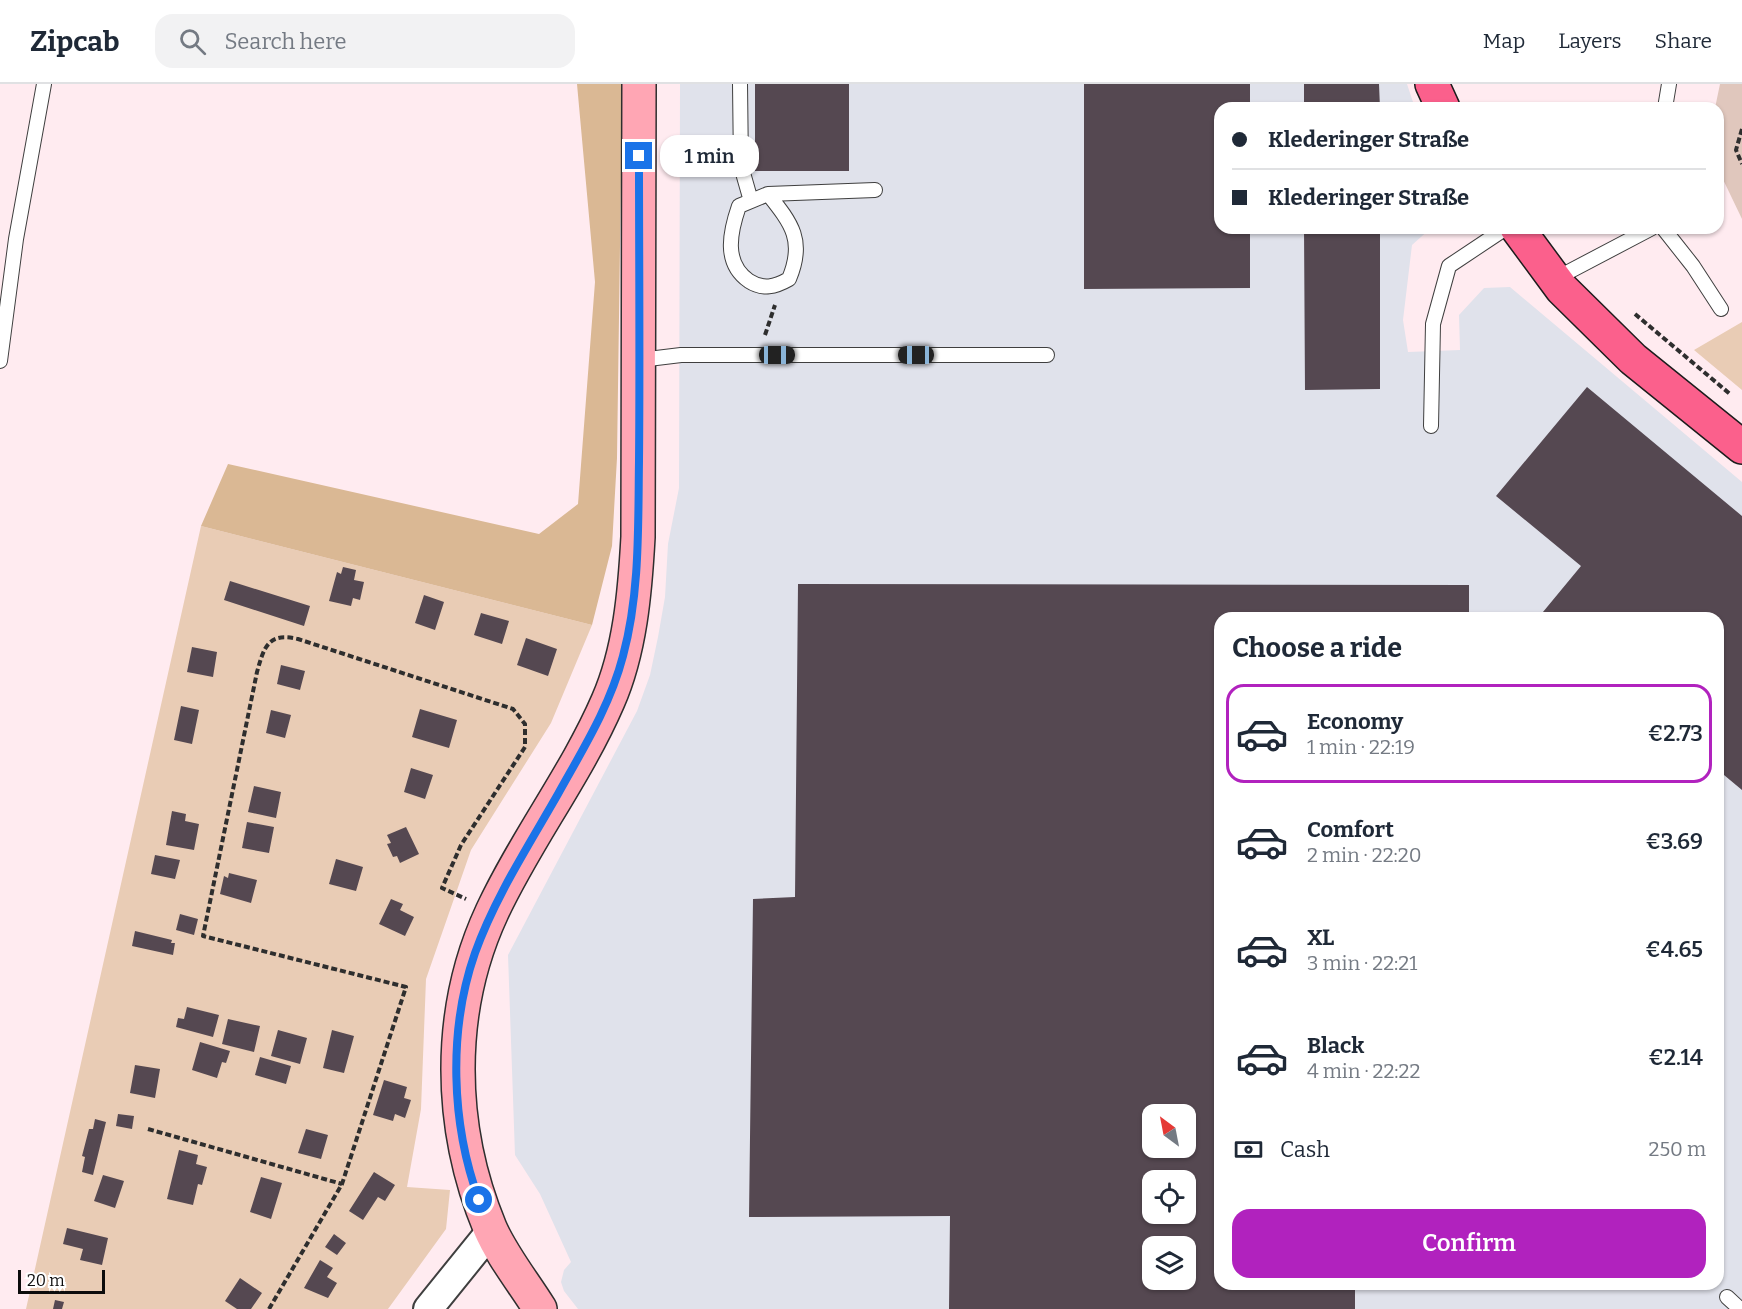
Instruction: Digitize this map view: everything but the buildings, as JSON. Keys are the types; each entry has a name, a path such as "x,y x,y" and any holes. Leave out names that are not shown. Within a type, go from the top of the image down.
{"main road":[{"path":"1432,84 1440,102"},
{"path":"1521,234 1555,279 1633,359 1742,447"}],"street":[{"path":"540,1309 491,1231 466,1156 457,1086 458,1044 467,983 475,954 493,911 609,700 623,655 636,579 640,360 639,84"},
{"path":"428,1309 491,1231"}],"lane":[{"path":"0,361 16,239 44,84"},
{"path":"740,84 741,166 751,201"},
{"path":"1666,102 1669,84"},
{"path":"768,194 794,232 797,249 789,279 767,288 742,276 733,264 731,236 739,206 768,194 874,190"},
{"path":"1431,426 1434,324 1449,266 1497,234"},
{"path":"1555,279 1641,234"},
{"path":"1668,234 1693,266 1721,309"},
{"path":"640,360 681,355 1047,356"},
{"path":"1726,1297 1740,1309"}],"path":[{"path":"1742,129 1736,150 1742,164"},
{"path":"757,355 774,312 776,286"},
{"path":"1633,312 1735,398"},
{"path":"269,1309 342,1184 406,987 203,936 264,647 274,639 288,636 513,709 520,716 525,724 525,747 461,845 442,888 493,911"},
{"path":"148,1129 342,1184"}],"shaded area":[{"path":"577,84 621,84 622,106 617,458 612,546 592,625 201,526 228,464 539,534 578,504 595,282"},
{"path":"680,84 1407,84 1413,102 1214,102 1214,234 1424,234 1412,245 1403,320 1408,352 1460,350 1459,315 1484,288 1510,287 1742,482 1742,1309 578,1309 564,1291 561,1282 564,1270 571,1262 540,1194 515,1155 508,955 637,711 650,675 665,597 668,544 679,488"},
{"path":"1720,84 1742,84 1742,219 1724,182 1724,102 1716,102"},
{"path":"1742,322 1742,390 1694,350"},
{"path":"201,526 592,625 551,723 471,850 426,979 421,1109 407,1187 450,1190 446,1229 388,1309 26,1309"}],"route":[{"path":"479,1200 466,1156 457,1086 458,1044 467,983 475,954 493,911 609,700 623,655 636,579 640,360 639,156"}]}
